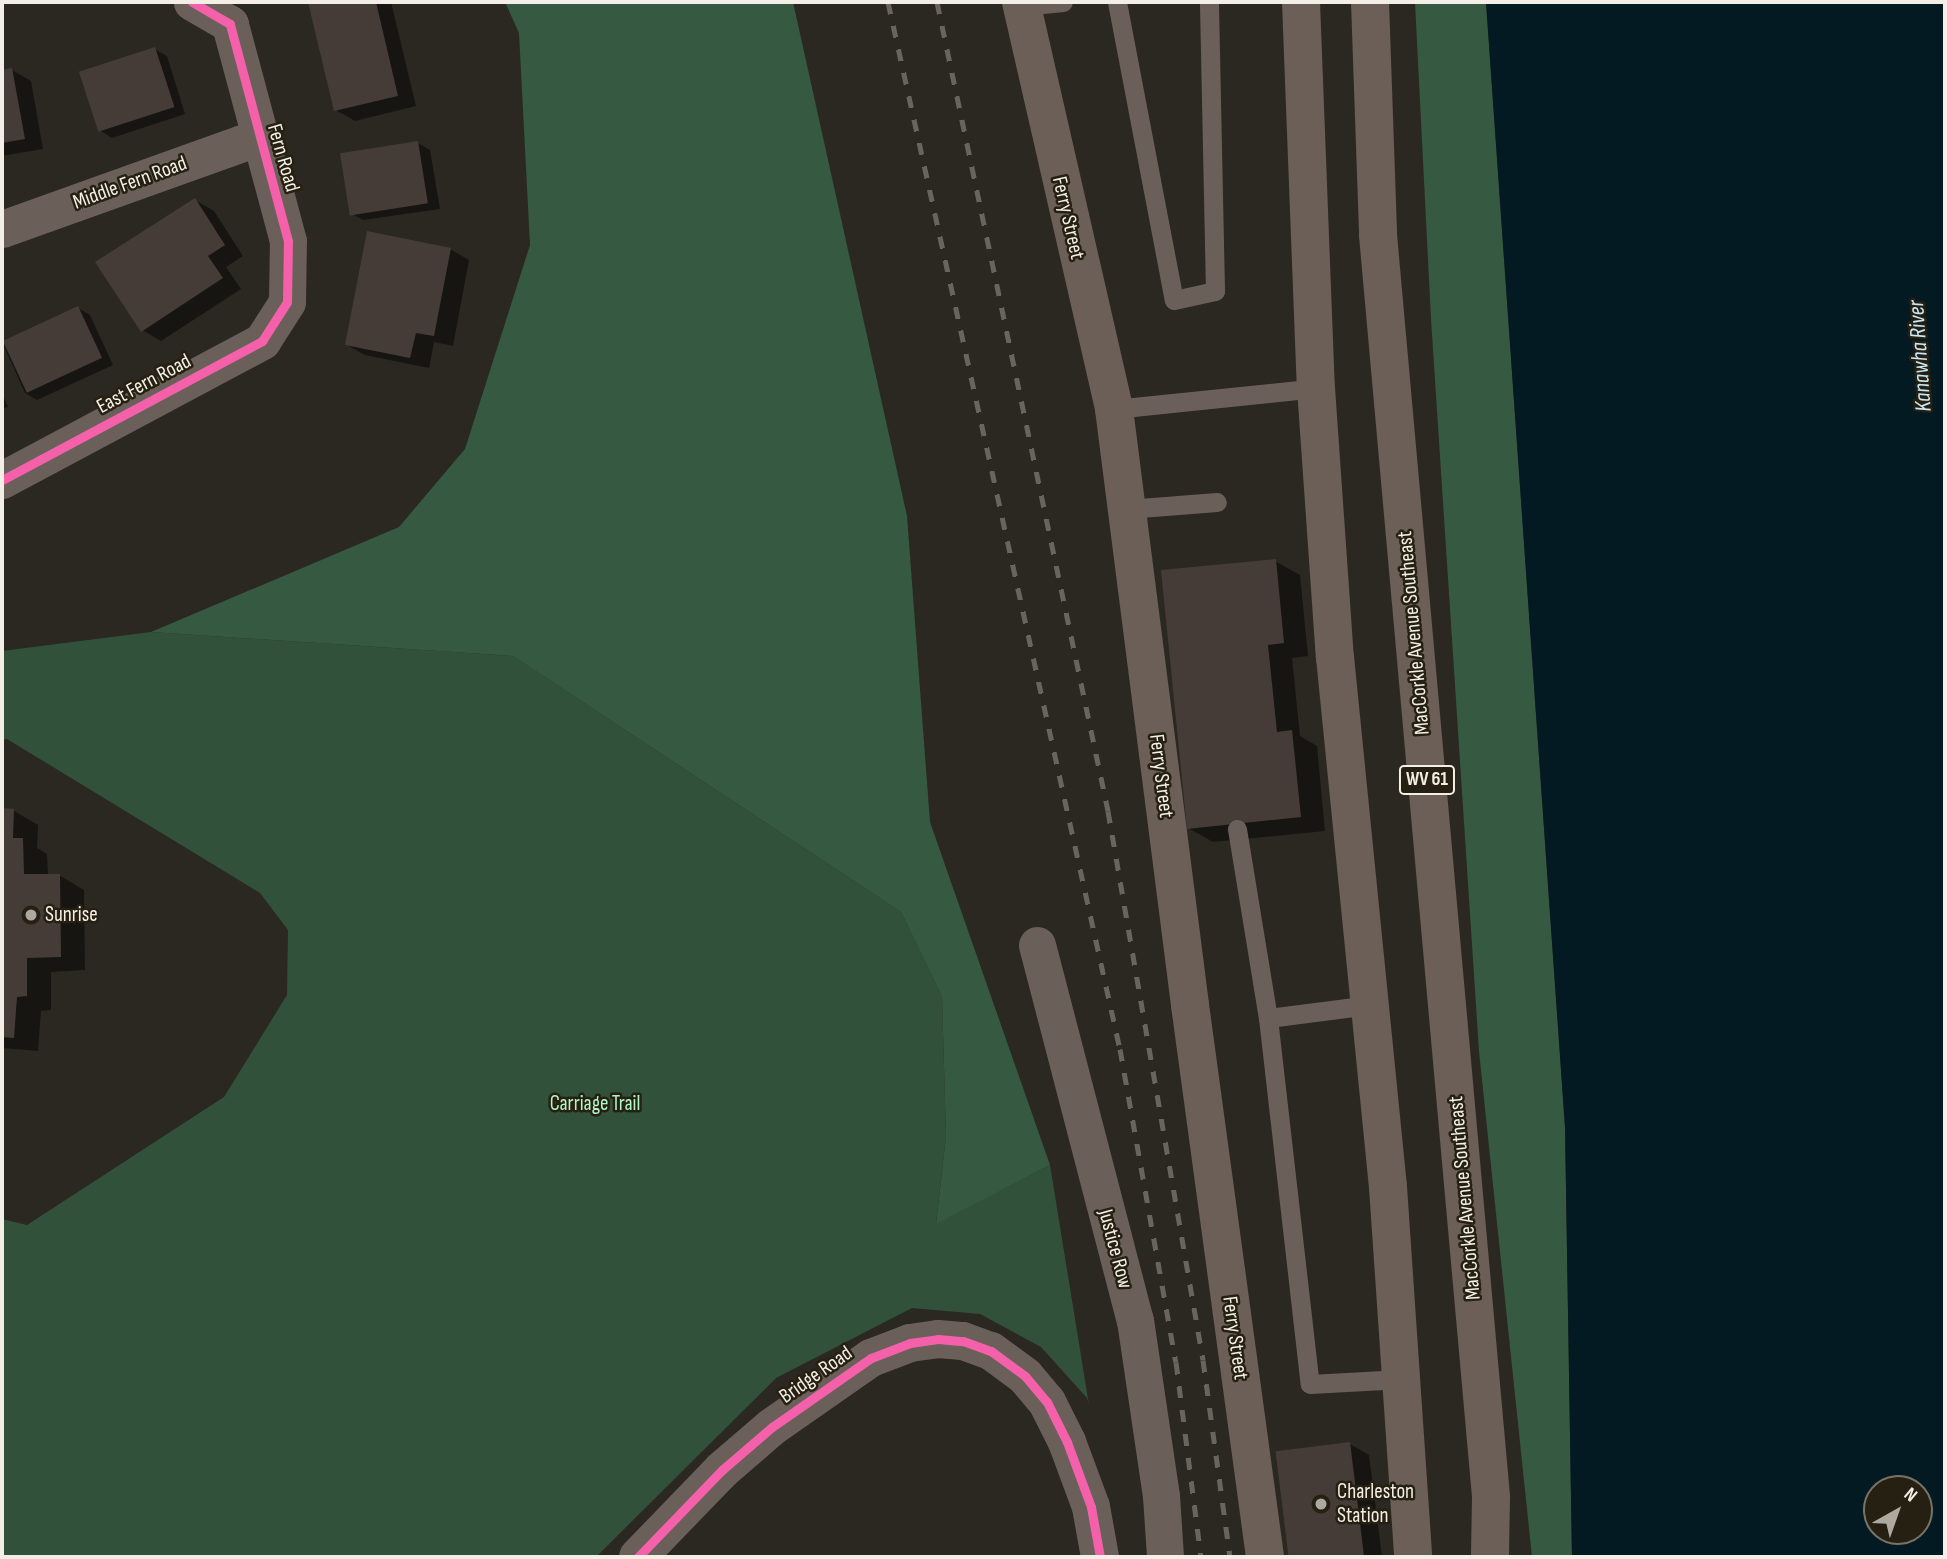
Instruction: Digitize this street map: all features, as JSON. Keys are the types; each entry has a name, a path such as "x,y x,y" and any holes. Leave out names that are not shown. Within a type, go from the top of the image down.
{"main road":[{"path":"1301,2 1316,388 1335,657 1370,1005 1402,1379 1413,1557"},
{"name":"MacCorkle Avenue Southeast","path":"1370,2 1378,235 1491,1497 1490,1557"},
{"name":"Ferry Street","path":"1021,4 1114,409 1190,1005 1265,1557"}],"street":[{"name":"Fern Road","path":"192,2 230,24 288,241 287,302"},
{"name":"Middle Fern Road","path":"2,229 259,137"},
{"name":"East Fern Road","path":"2,480 262,341 287,302"},
{"name":"Justice Row","path":"1037,945 1135,1320 1161,1496 1166,1557"},
{"name":"Bridge Road","path":"638,1557 722,1471 772,1427 871,1359 910,1343 938,1339 962,1341 991,1351 1025,1376 1047,1402 1067,1442 1091,1507 1100,1557"}],"lane":[{"path":"1021,4 1063,2"},
{"path":"1116,2 1174,300 1215,291 1209,2"},
{"path":"1114,409 1316,388"},
{"path":"1127,509 1217,502"},
{"path":"1237,829 1268,1018 1311,1384 1402,1379"},
{"path":"1268,1018 1370,1005"}],"green space":[{"path":"505,2 793,2 907,516 930,822 1050,1165 936,1224 946,1136 942,997 901,912 513,656 151,632 399,527 465,449 530,245 519,33"},
{"path":"1415,2 1486,2 1565,1127 1572,1557 1532,1557 1479,1051 1431,319"},
{"name":"Carriage Trail","path":"151,632 513,656 901,912 942,997 946,1136 936,1223 1050,1165 1089,1405 1087,1398 1041,1347 980,1314 912,1308 776,1378 596,1557 2,1557 2,1219 27,1225 224,1097 287,995 288,930 260,893 7,739 2,740 2,651"}],"water":[{"name":"Kanawha River","path":"1486,2 1945,2 1945,1557 1572,1557 1565,1127"}],"building":[{"path":"308,2 376,2 398,96 334,111"},
{"path":"155,47 174,107 98,132 79,72"},
{"path":"12,68 25,139 2,143 2,70"},
{"path":"418,141 428,203 350,216 340,153"},
{"path":"195,198 225,245 208,256 223,278 141,332 95,262"},
{"path":"367,231 451,248 434,336 416,333 410,358 345,345"},
{"path":"78,306 102,358 27,393 3,341"},
{"path":"1276,559 1284,643 1268,645 1277,732 1292,730 1301,817 1187,829 1161,570"},
{"name":"Sunrise","path":"2,808 14,809 13,838 23,838 24,874 60,874 61,957 27,958 27,996 17,997 14,1038 2,1037"},
{"name":"Charleston Station","path":"1350,1442 1364,1557 1289,1557 1276,1451"}],"railway":[{"path":"888,2 1120,1049 1176,1362 1201,1557"},
{"path":"937,2 1108,811 1203,1360 1230,1557"}],"cycle path":[{"path":"2,480 262,341 287,302 288,241 230,24 192,2"},
{"path":"638,1557 722,1470 772,1427 871,1358 910,1343 938,1339 963,1341 991,1351 1025,1376 1047,1402 1067,1442 1091,1507 1100,1557"}],"place":[{"name":"Sunrise","path":"31,915"},
{"name":"Charleston Station","path":"1321,1504"}]}
